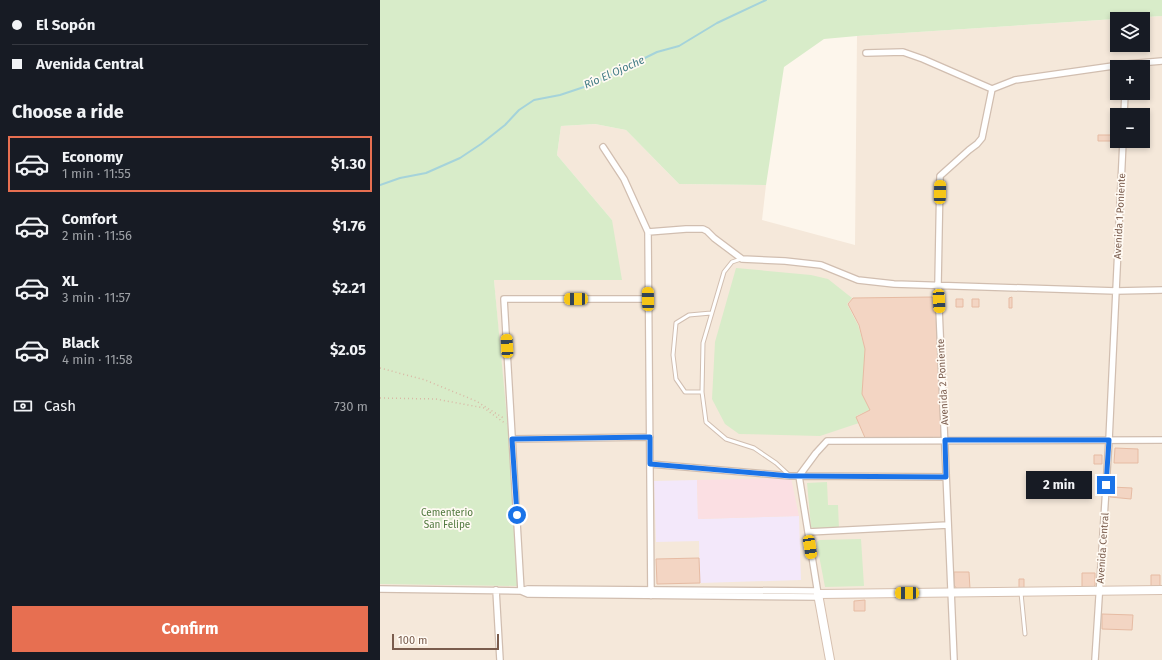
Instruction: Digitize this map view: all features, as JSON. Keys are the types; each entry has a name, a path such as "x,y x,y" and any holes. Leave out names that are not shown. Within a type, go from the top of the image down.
{"street":[{"path":"866,53 903,52 923,59 992,89 1015,80 1110,67"},
{"path":"1150,62 1162,61"},
{"name":"Avenida 2 Poniente","path":"954,660 938,286 940,176 982,138 992,89"},
{"path":"602,147 624,179 648,232 651,593"},
{"name":"Avenida 1 Poniente","path":"1116,291 1123,148"},
{"path":"648,232 703,229 742,259 785,261 821,265 858,280 894,284 938,286 1116,291 1162,290"},
{"name":"Avenida Central","path":"1095,660 1109,440 1116,291"},
{"path":"521,591 504,299 648,299"},
{"path":"512,439 650,437"},
{"path":"830,660 799,476 827,441 1162,440"},
{"path":"650,464 790,476 946,477"},
{"path":"808,532 948,525"},
{"path":"380,589 521,591 528,589 651,593 818,594 1162,590"},
{"path":"496,590 500,660"}],"lane":[{"path":"742,259 732,262 724,272 703,343 702,392 706,422 726,439 754,448 776,463 790,476"},
{"path":"702,392 685,392 676,379 673,355 676,324 690,315 711,313"},
{"path":"1021,592 1025,634"}],"path":[{"path":"380,368 425,380 476,401 511,426"},
{"path":"380,398 436,399 484,408 511,426"}],"shaded area":[{"path":"1162,16 1162,660 380,660 380,449 510,461 494,280 612,220 557,155 561,126 595,124 626,130 679,184 766,185 762,220 855,245 857,36 1110,19 1110,52 1150,52 1150,17"},
{"path":"791,478 799,516 698,519 697,480"},
{"path":"697,480 698,519 799,516 801,580 700,583 699,541 656,542 654,481"}],"green space":[{"name":"Cementerio San Felipe","path":"380,0 1162,0 1162,16 1150,17 1150,12 1110,12 1110,19 824,39 784,67 766,185 679,184 626,130 595,124 561,126 557,155 612,220 622,280 494,280 511,461 517,586 380,584"},
{"path":"736,268 811,275 828,279 852,298 847,304 858,325 865,349 862,394 870,410 856,416 859,423 820,436 739,434 725,424 712,399 715,342"},
{"path":"827,482 828,505 838,505 839,529 819,530 811,527 807,483"},
{"path":"861,539 864,586 825,587 817,542 819,540"}],"building":[{"path":"1098,135 1110,135 1110,141 1098,141"},
{"path":"932,297 936,302 941,436 939,438 866,440 856,417 870,410 862,394 865,349 859,325 848,304 853,298"},
{"path":"1012,297 1012,308 1009,308 1009,298"},
{"path":"956,299 963,299 963,307 956,307"},
{"path":"972,299 979,299 979,307 972,307"},
{"path":"1115,448 1138,449 1138,463 1114,463"},
{"path":"1094,455 1102,455 1102,464 1094,464"},
{"path":"1111,487 1132,488 1131,499 1110,497"},
{"path":"699,558 700,583 657,584 656,559"},
{"path":"954,572 969,572 970,589 957,589 954,585"},
{"path":"1082,573 1095,573 1095,585 1093,588 1082,588"},
{"path":"1151,575 1160,575 1160,586 1151,586"},
{"path":"1019,579 1024,579 1024,588 1019,588"},
{"path":"865,600 865,611 854,611 854,601"},
{"path":"1102,614 1133,615 1132,630 1102,629"}],"waterway":[{"name":"Río El Ojoche","path":"380,185 400,178 426,173 460,158 481,144 505,125 519,110 534,100 560,95 590,85 657,52 679,46 717,23 766,0"}],"route":[{"path":"517,515 512,439 650,437 650,464 790,476 946,477 945,440 1109,440 1106,485"}]}
